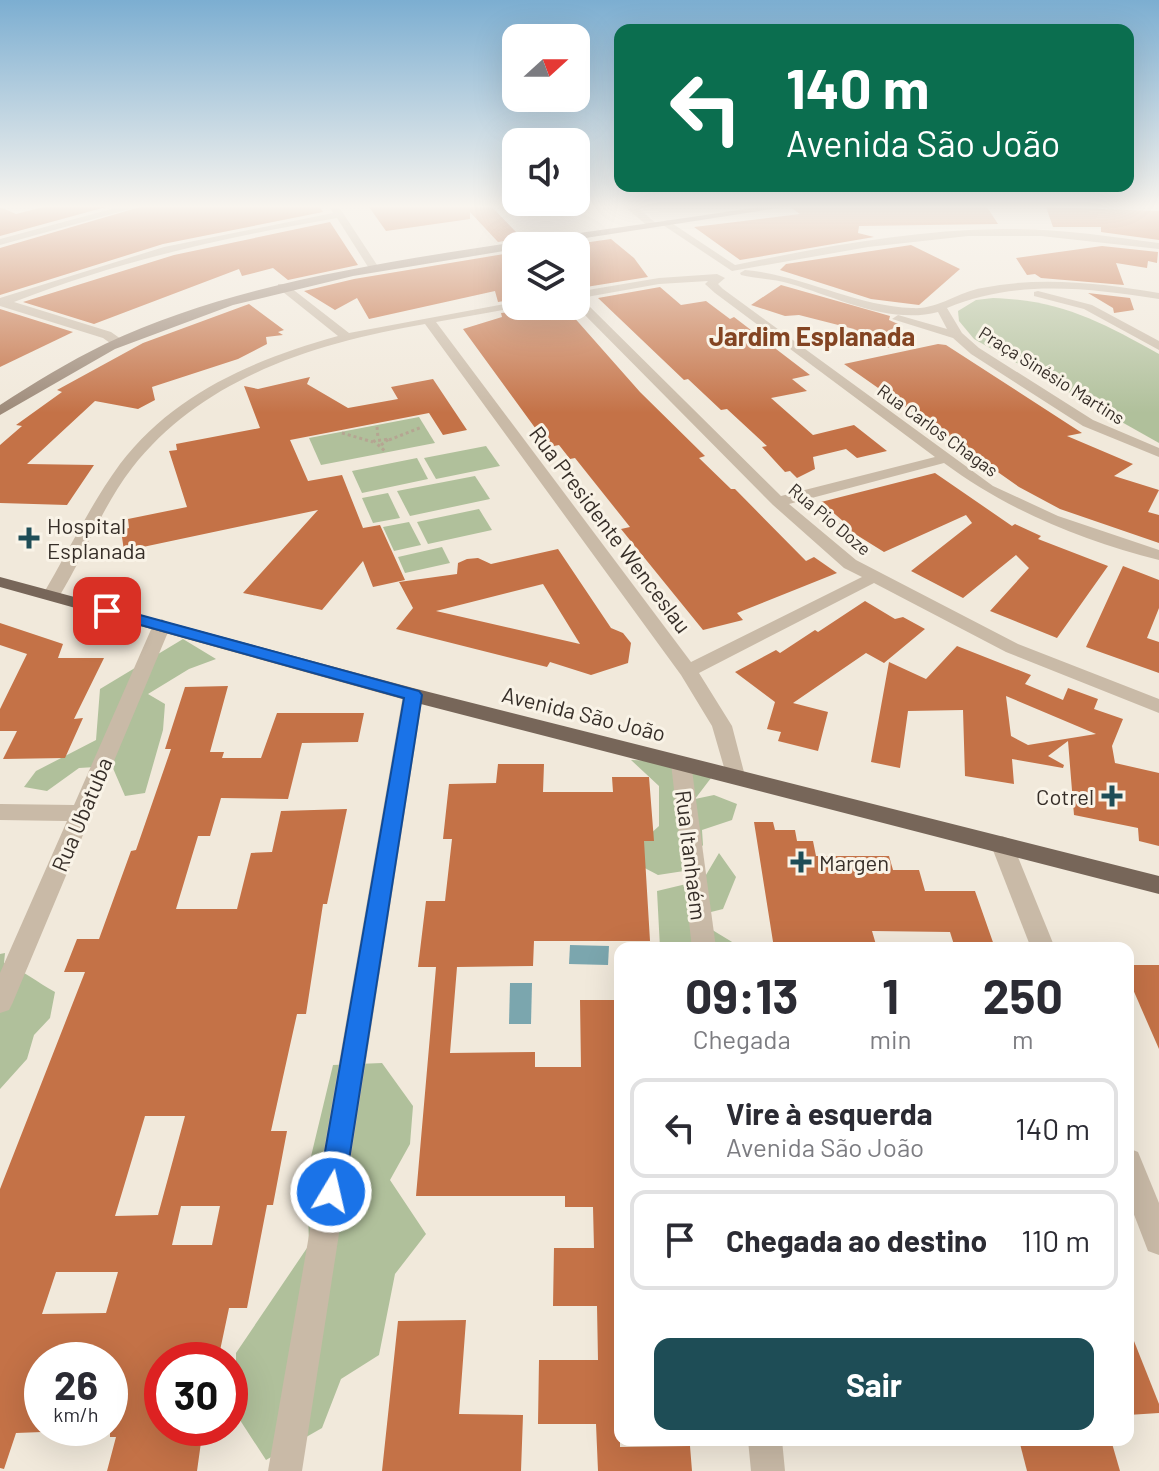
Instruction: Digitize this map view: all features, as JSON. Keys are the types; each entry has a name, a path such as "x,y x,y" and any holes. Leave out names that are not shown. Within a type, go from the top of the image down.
{"main road":[{"path":"0,411 112,338 224,292 287,276"},
{"path":"74,350 324,276"},
{"name":"Avenida São João","path":"0,582 413,695 1159,885"}],"street":[{"path":"1,302 82,276"},
{"path":"590,294 668,280 729,276 904,311 942,309 962,296 996,289 1077,291 1159,301"},
{"path":"729,276 957,335"},
{"name":"Rua Carlos Chagas","path":"729,276 944,459 1015,503 1159,555"},
{"path":"282,286 347,337"},
{"path":"996,289 1035,294 1088,307 1159,346"},
{"path":"1077,291 1088,307"},
{"path":"1,302 112,338"},
{"path":"51,596 127,466 184,409 262,366 347,337 502,307"},
{"name":"Praça Sinésio Martins","path":"942,309 957,335 975,351 1088,423 1159,453"},
{"name":"Rua Pio Doze","path":"590,311 778,502 827,546 872,578 1012,648 1159,706"},
{"name":"Rua Presidente Wenceslau","path":"428,320 688,671 722,726 735,776"},
{"path":"778,502 944,459"},
{"path":"688,671 872,578"},
{"name":"Rua Ubatuba","path":"0,1002 162,625"},
{"path":"285,1471 413,695"},
{"name":"Rua Itanhaém","path":"681,763 703,942"},
{"path":"0,812 81,813"},
{"path":"1002,845 1041,942"},
{"path":"1134,1177 1159,1240"},
{"path":"766,1446 768,1471"}],"path":[{"path":"377,427 378,438"},
{"path":"381,445 422,427"},
{"path":"342,433 381,445 386,452"},
{"path":"378,438 389,440"},
{"path":"374,442 378,438"}],"green space":[{"path":"993,298 1060,308 1118,332 1159,354 1159,443 974,339 959,321 958,311 976,300"},
{"path":"419,417 435,443 321,465 309,438"},
{"path":"486,446 500,466 436,479 424,458"},
{"path":"417,458 428,479 362,493 352,471"},
{"path":"475,476 490,499 410,516 397,491"},
{"path":"388,493 400,518 373,523 362,498"},
{"path":"479,509 492,530 428,544 417,522"},
{"path":"409,522 421,545 394,551 383,527"},
{"path":"442,547 450,563 405,573 398,557"},
{"path":"183,639 216,659 189,669 148,694 165,704 163,730 145,793 125,796 112,766 79,768 47,791 24,787 36,771 96,740 100,689"},
{"path":"631,760 659,761 711,778 695,799 714,795 737,804 732,820 702,830 703,845 684,871 658,875 639,865 636,847 659,826 659,786"},
{"path":"719,853 736,877 723,909 691,917 732,942 660,942 657,891 703,880"},
{"path":"5,953 4,963 55,992 50,1018 34,1035 27,1059 0,1089 0,954"},
{"path":"382,1063 413,1106 410,1144 390,1180 426,1234 395,1274 379,1355 341,1379 322,1428 266,1460 248,1432 248,1342 243,1342 309,1245 307,1173 333,1065"}],"water":[{"path":"570,945 609,946 608,965 569,964"},
{"path":"510,983 532,983 531,1024 509,1024"}],"building":[{"path":"0,276 62,276 0,295"},
{"path":"108,276 221,276 94,324 23,302"},
{"path":"283,276 308,276 288,280"},
{"path":"374,276 502,276 502,301 498,302 495,291 369,319 357,298 335,310 304,291"},
{"path":"590,276 648,277 590,286"},
{"path":"798,276 952,276 919,305 871,299"},
{"path":"1037,276 1121,276 1124,285"},
{"path":"781,285 890,316 889,320 898,324 892,329 906,332 889,348 845,337 854,329 799,315 785,316 751,305"},
{"path":"660,287 681,305 706,301 730,319 734,317 810,375 792,379 807,391 771,398 813,435 854,425 887,451 857,458 846,449 813,457 815,469 797,478 790,471 785,472 762,447 767,446 727,409 721,410 688,379 684,380 598,298"},
{"path":"1088,293 1130,298 1134,310 1114,313 1113,308"},
{"path":"249,304 284,330 278,332 283,335 266,337 267,344 238,359 152,387 155,400 138,409 95,401 27,464 94,465 67,505 0,503 0,445 22,426 16,425 62,392 57,390 143,343"},
{"path":"0,309 73,332 0,367"},
{"path":"502,317 502,320 576,320 640,392 705,456 699,458 731,489 735,489 806,561 814,557 837,573 737,613 743,620 703,630 621,529 630,527 575,458 570,459 559,445 549,447 463,329"},
{"path":"938,344 946,345 1082,433 1067,436 1133,464 1114,476 1159,490 1148,512 1159,515 1159,543 1060,509 1019,487 844,364"},
{"path":"310,377 307,384 348,408 398,399 391,387 433,379 467,430 443,435 429,413 290,440 308,481 342,475 363,528 380,525 405,580 373,587 363,561 322,610 243,593 318,510 124,551 121,530 129,528 128,519 187,507 169,451 177,450 176,444 260,428 244,386 258,389"},
{"path":"935,473 1012,526 1015,524 1041,536 1038,539 1108,566 1057,638 990,611 1029,568 1016,555 963,598 911,571 972,523 966,515 884,552 839,524 844,522 821,502"},
{"path":"558,549 611,628 623,633 631,643 628,663 591,675 550,662 547,667 396,629 413,608 399,582 457,574 458,563 467,559 478,558 491,564","holes":["543,584 580,644 436,611"]},
{"path":"1123,566 1159,580 1159,608 1147,638 1159,642 1159,673 1086,647"},
{"path":"865,601 895,619 903,617 925,629 884,663 866,653 793,703 828,712 818,751 778,741 781,732 767,729 775,702 735,672 776,650 780,653"},
{"path":"0,623 63,644 58,658 104,658 74,719 83,718 65,758 3,759 17,731 0,731 0,709 27,654 0,645"},
{"path":"957,646 1031,675 1025,684 1063,700 1068,688 1098,699 1094,709 1123,719 1112,746 1115,763 1159,773 1159,846 1139,841 1138,828 1074,815 1068,741 1048,756 1064,765 1063,768 1012,759 1014,784 965,776 963,710 908,711 900,768 871,762 889,662 926,679","holes":["1006,696 1096,734 1028,745 1011,736"]},
{"path":"228,686 210,752 224,752 222,758 261,758 277,713 364,713 358,742 302,743 288,799 221,798 210,836 198,836 176,909 237,909 251,853 272,852 281,811 347,809 327,904 323,904 306,1014 297,1014 271,1131 287,1131 273,1205 267,1205 247,1308 229,1308 222,1342 144,1342 144,1446 200,1446 197,1471 107,1471 114,1446 128,1446 128,1342 24,1342 24,1433 16,1433 4,1469 0,1468 0,1189 85,972 64,972 77,939 99,939 131,851 136,850 171,749 165,749 185,687","holes":["145,1116 185,1116 158,1215 115,1216","181,1206 220,1206 212,1245 172,1245","56,1272 118,1272 106,1313 42,1314"]},
{"path":"498,764 544,764 543,792 613,792 612,777 649,777 654,841 644,841 650,941 534,941 533,966 457,967 450,1053 535,1052 535,1067 581,1067 580,1000 614,1000 614,1446 690,1446 692,1471 598,1471 596,1424 538,1424 539,1360 598,1360 597,1306 553,1306 554,1248 594,1248 593,1207 565,1207 565,1196 416,1196 436,967 418,967 426,901 445,901 452,839 443,839 449,784 496,783"},
{"path":"754,822 773,822 775,830 795,830 797,841 813,841 816,856 889,856 893,870 919,870 925,891 975,891 993,942 953,942 950,932 872,931 875,942 773,942"},
{"path":"1134,965 1159,965 1159,1049 1134,992"},
{"path":"466,1320 459,1414 523,1415 521,1471 382,1471 398,1321"},
{"path":"1134,1341 1159,1404 1159,1413 1134,1415"},
{"path":"1021,1446 1113,1446 1120,1471 1027,1471"}],"place":[{"name":"Hospital Esplanada","path":"29,538"},
{"name":"Cotrel","path":"1112,796"},
{"name":"Margen","path":"801,862"}],"district":[{"name":"Jardim Esplanada","path":"812,335"}],"route":[{"path":"107,611 413,695 331,1192"}]}
